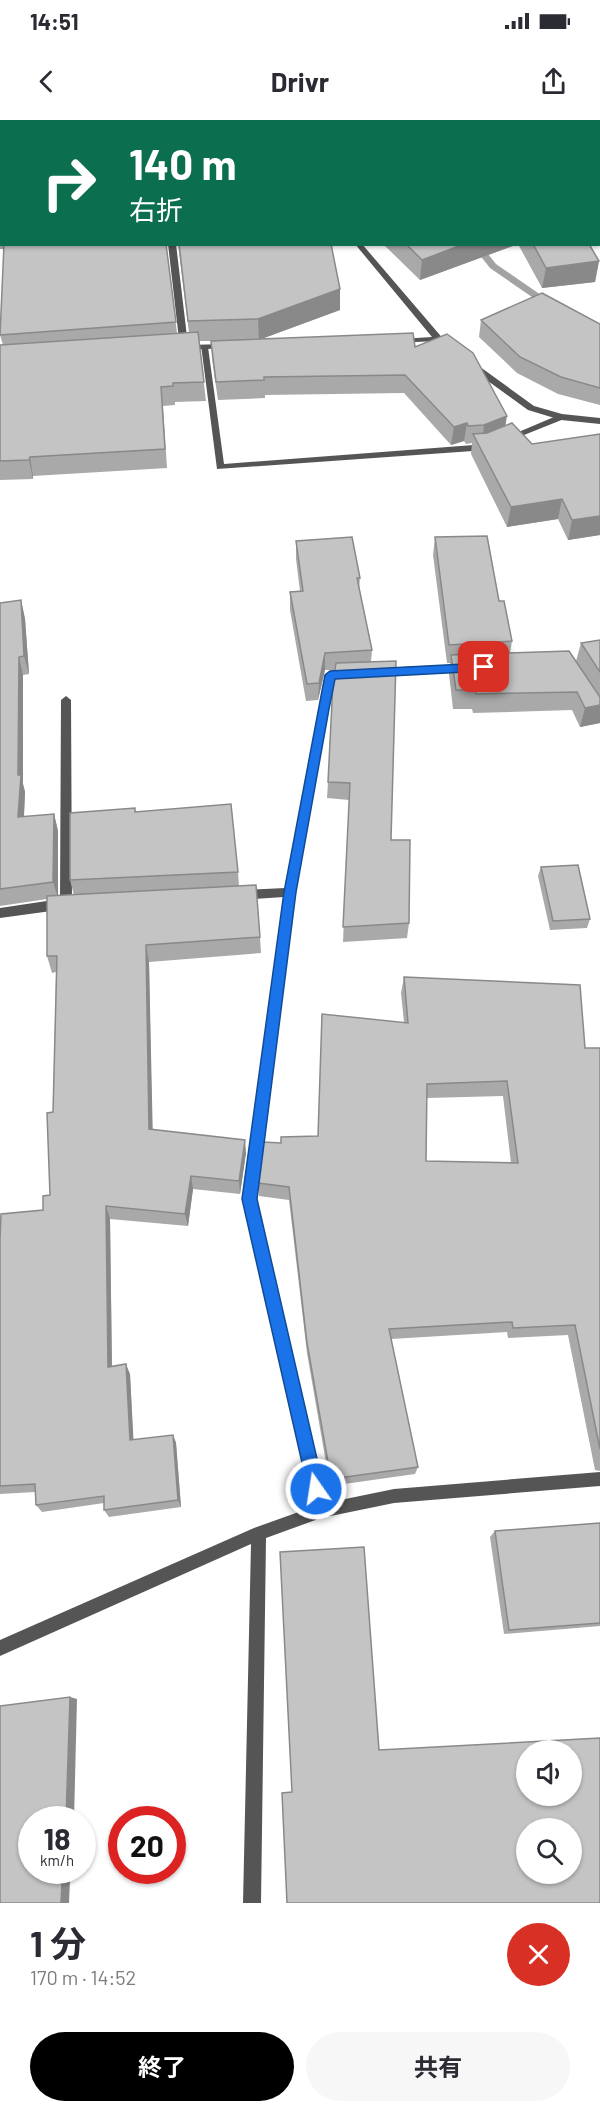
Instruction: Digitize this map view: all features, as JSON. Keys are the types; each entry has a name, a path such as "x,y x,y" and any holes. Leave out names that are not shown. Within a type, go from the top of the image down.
{"street":[{"path":"172,246 184,347"},
{"path":"360,246 437,339 446,346"},
{"path":"390,341 437,339"},
{"path":"173,348 239,346"},
{"path":"204,347 220,467 483,448 561,417"},
{"path":"465,360 531,408 561,417 600,421"},
{"path":"321,1511 249,1199 290,892 330,675 481,667"},
{"path":"0,913 71,903 66,700"},
{"path":"231,896 290,892"},
{"path":"0,1648 259,1533 321,1511 394,1496 600,1479"},
{"path":"252,1903 259,1533"}],"building":[{"path":"4,246 166,246 176,322 0,335"},
{"path":"179,246 331,246 340,289 258,319 188,321"},
{"path":"408,246 459,246 422,260"},
{"path":"534,246 590,246 599,261 546,268"},
{"path":"542,293 600,324 600,388 561,377 520,357 481,320"},
{"path":"198,332 204,382 173,383 173,386 161,387 165,449 30,457 29,460 0,461 0,345"},
{"path":"413,333 415,347 447,334 473,353 507,416 484,425 468,426 467,423 454,427 405,375 264,377 264,380 216,382 211,341"},
{"path":"512,423 532,444 600,434 600,516 572,520 562,499 511,507 473,434 487,433"},
{"path":"487,536 499,601 504,601 512,641 449,645 435,537"},
{"path":"352,537 360,578 357,578 372,650 325,653 319,683 307,684 290,592 303,591 296,541"},
{"path":"21,600 24,656 19,657 18,775 21,775 18,817 54,814 53,882 0,889 0,603"},
{"path":"600,640 600,672 581,643"},
{"path":"569,651 600,697 600,705 585,708 577,692 476,694 475,690 456,690 451,655"},
{"path":"396,661 391,840 410,840 409,923 343,927 350,783 328,782 336,663"},
{"path":"231,804 238,872 70,880 70,813 135,808 135,812"},
{"path":"578,865 590,919 553,921 541,867"},
{"path":"256,885 260,937 146,945 149,1129 245,1140 239,1181 191,1176 185,1214 106,1206 108,1367 126,1364 130,1440 173,1435 178,1500 104,1510 104,1496 36,1505 35,1484 0,1486 0,1239 1,1214 43,1210 43,1196 50,1195 47,1113 53,1112 57,956 47,956 47,896"},
{"path":"404,977 580,985 585,1048 600,1048 600,1449 575,1325 513,1328 512,1322 389,1329 418,1467 331,1479 307,1343 289,1187 258,1183 263,1142 281,1143 281,1137 318,1136 322,1014 408,1023","holes":["507,1081 518,1163 426,1161 427,1084"]},
{"path":"600,1523 600,1623 509,1630 495,1531"},
{"path":"364,1547 379,1750 516,1743 516,1806 582,1806 582,1740 563,1740 600,1738 600,1903 287,1903 282,1793 292,1792 280,1552"},
{"path":"70,1697 66,1806 18,1806 18,1884 62,1884 61,1903 0,1903 0,1706"}],"waterway":[{"path":"477,246 493,266 551,306"}],"route":[{"path":"316,1489 249,1199 290,892 323,709 330,675 484,667"}]}
